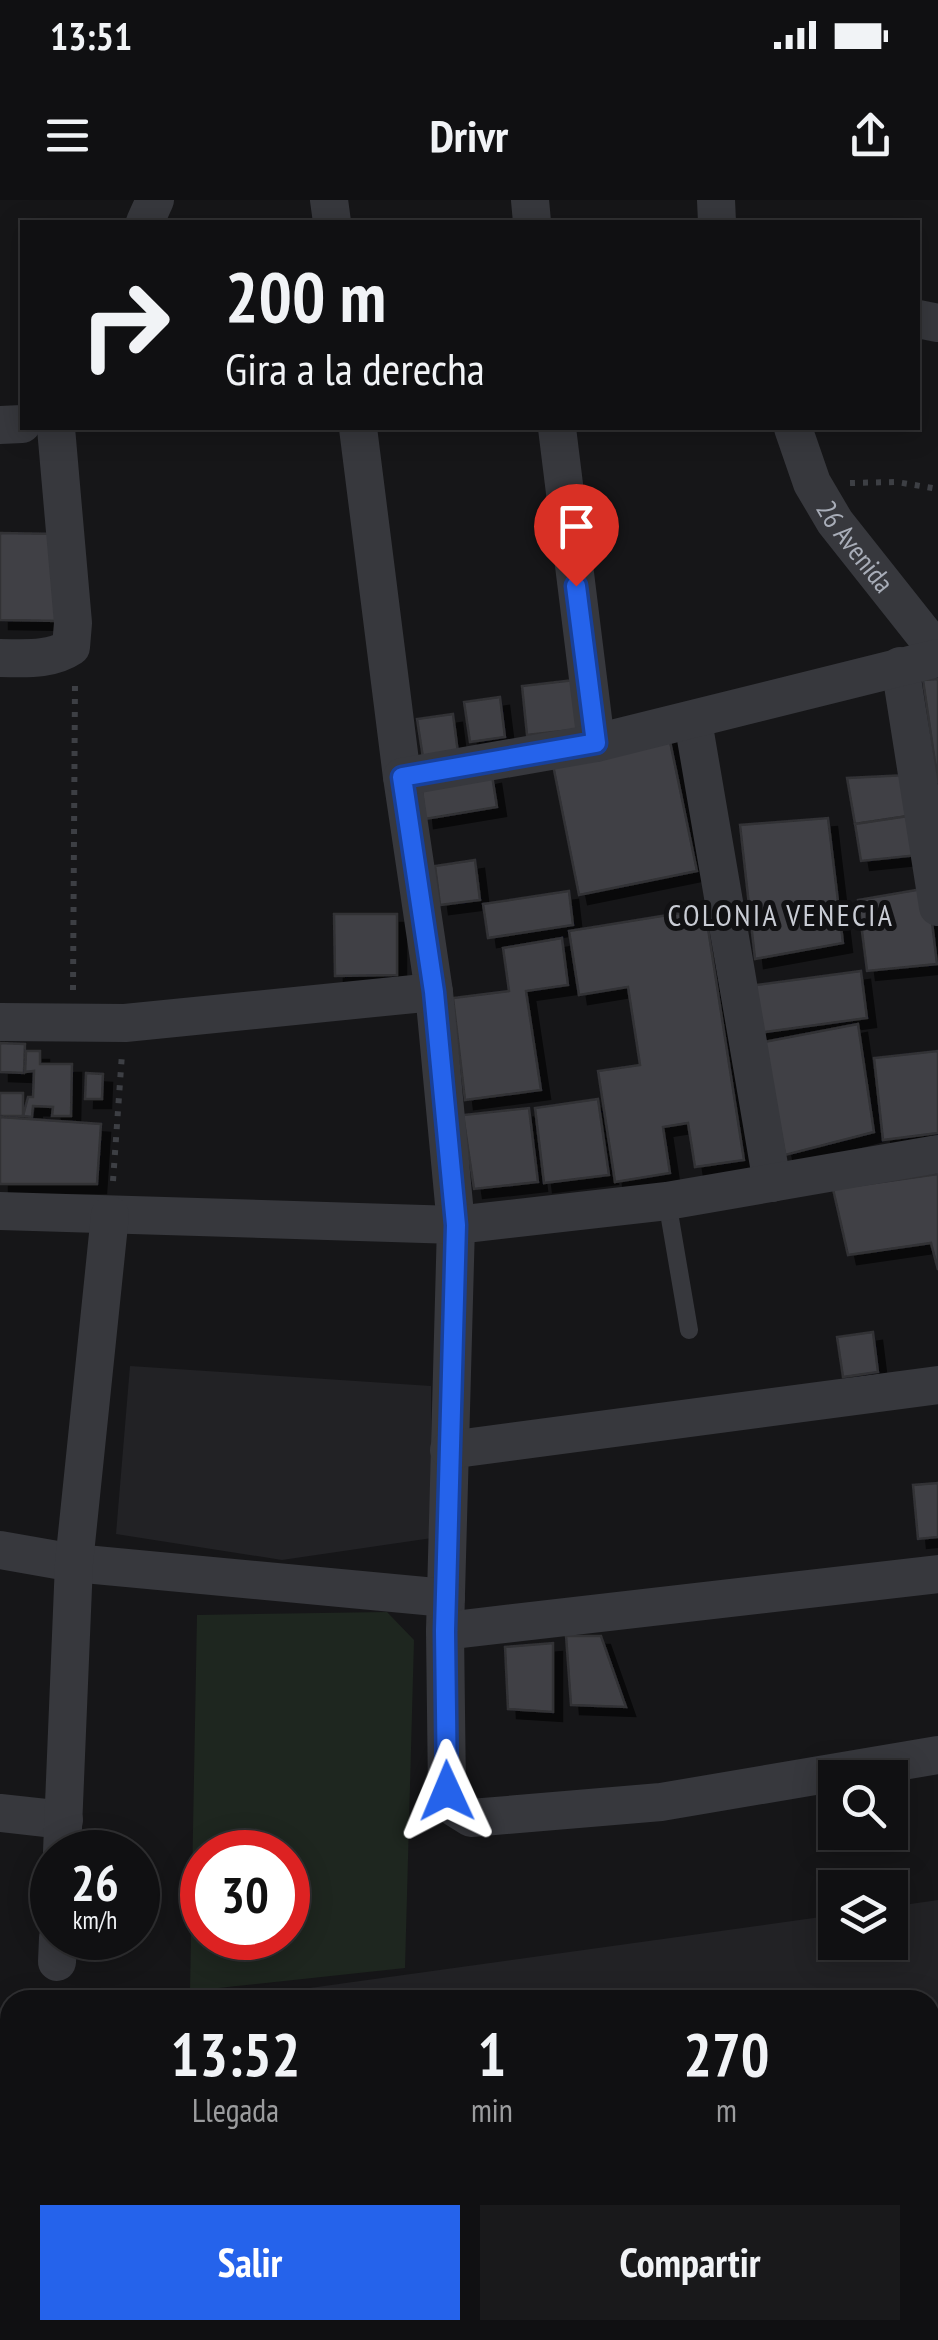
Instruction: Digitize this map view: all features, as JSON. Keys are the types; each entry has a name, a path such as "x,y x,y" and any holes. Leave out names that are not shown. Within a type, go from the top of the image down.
{"street":[{"path":"0,658 40,657 71,648 73,623 56,430"},
{"path":"358,430 434,992 456,1225 446,1614 447,1791 454,1808 471,1818 661,1802 938,1755"},
{"path":"556,430 596,743"},
{"name":"26 Avenida","path":"794,430 812,483 835,522 938,655"},
{"path":"402,777 596,743 693,721 938,655"},
{"path":"900,666 938,907"},
{"path":"693,721 772,1183"},
{"path":"0,1022 125,1022 434,992"},
{"path":"0,1211 456,1225 667,1200 938,1154"},
{"path":"63,1830 74,1563 110,1215"},
{"path":"449,1450 938,1386"},
{"path":"0,1550 446,1614 938,1574"},
{"path":"0,1812 47,1830"}],"lane":[{"path":"667,1200 689,1330"}],"path":[{"path":"812,483 897,482 938,489"},
{"path":"71,648 75,657 73,1022"},
{"path":"110,1215 125,1022"}],"shaded area":[{"path":"130,1366 431,1386 432,1538 282,1560 116,1534"},
{"path":"387,1612 414,1640 405,1968 190,1990 191,1960 310,1960 310,1830 193,1830 197,1615"},
{"path":"938,1900 938,1990 296,1990 818,1917 818,1960 908,1960 908,1904"}],"building":[{"path":"0,533 61,534 60,621 0,620"},
{"path":"938,679 938,783 923,680"},
{"path":"575,680 581,729 527,735 522,686"},
{"path":"500,697 505,737 470,742 464,702"},
{"path":"453,714 458,753 423,758 417,719"},
{"path":"667,727 697,871 579,895 552,760"},
{"path":"492,775 497,807 425,819 422,790"},
{"path":"907,775 915,815 855,824 847,778"},
{"path":"915,815 919,855 861,861 855,824"},
{"path":"828,818 843,943 755,959 740,825"},
{"path":"475,860 480,900 440,905 435,866"},
{"path":"928,888 937,964 867,971 858,900"},
{"path":"569,891 573,925 488,938 483,904"},
{"path":"705,909 744,1160 695,1167 688,1123 663,1127 670,1173 615,1182 598,1071 640,1065 628,987 579,995 569,931"},
{"path":"334,914 397,914 397,975 335,976"},
{"path":"562,938 568,985 526,991 541,1090 465,1100 453,998 509,991 503,948"},
{"path":"861,971 867,1018 758,1033 756,985"},
{"path":"858,1024 874,1132 785,1155 764,1042"},
{"path":"0,1043 25,1044 24,1073 0,1072"},
{"path":"26,1051 40,1051 40,1064 72,1064 71,1116 52,1116 53,1107 33,1106 32,1117 23,1116 28,1097 33,1097 34,1071 25,1072"},
{"path":"938,1051 938,1133 883,1140 874,1058"},
{"path":"86,1073 103,1074 102,1099 85,1099"},
{"path":"0,1093 23,1093 23,1116 0,1116"},
{"path":"598,1099 609,1175 544,1183 535,1108"},
{"path":"529,1108 538,1182 474,1189 463,1115"},
{"path":"0,1117 101,1124 97,1184 0,1184"},
{"path":"938,1174 938,1270 931,1243 848,1255 833,1189"},
{"path":"873,1332 878,1372 843,1377 837,1337"},
{"path":"938,1483 938,1537 918,1539 913,1485"},
{"path":"566,1636 601,1636 626,1707 571,1705"},
{"path":"553,1643 553,1712 508,1709 505,1647"}],"district":[{"name":"COLONIA VENECIA","path":"781,916"}],"route":[{"path":"447,1791 445,1631 456,1225 434,992 402,777 596,743 576,586"}]}
